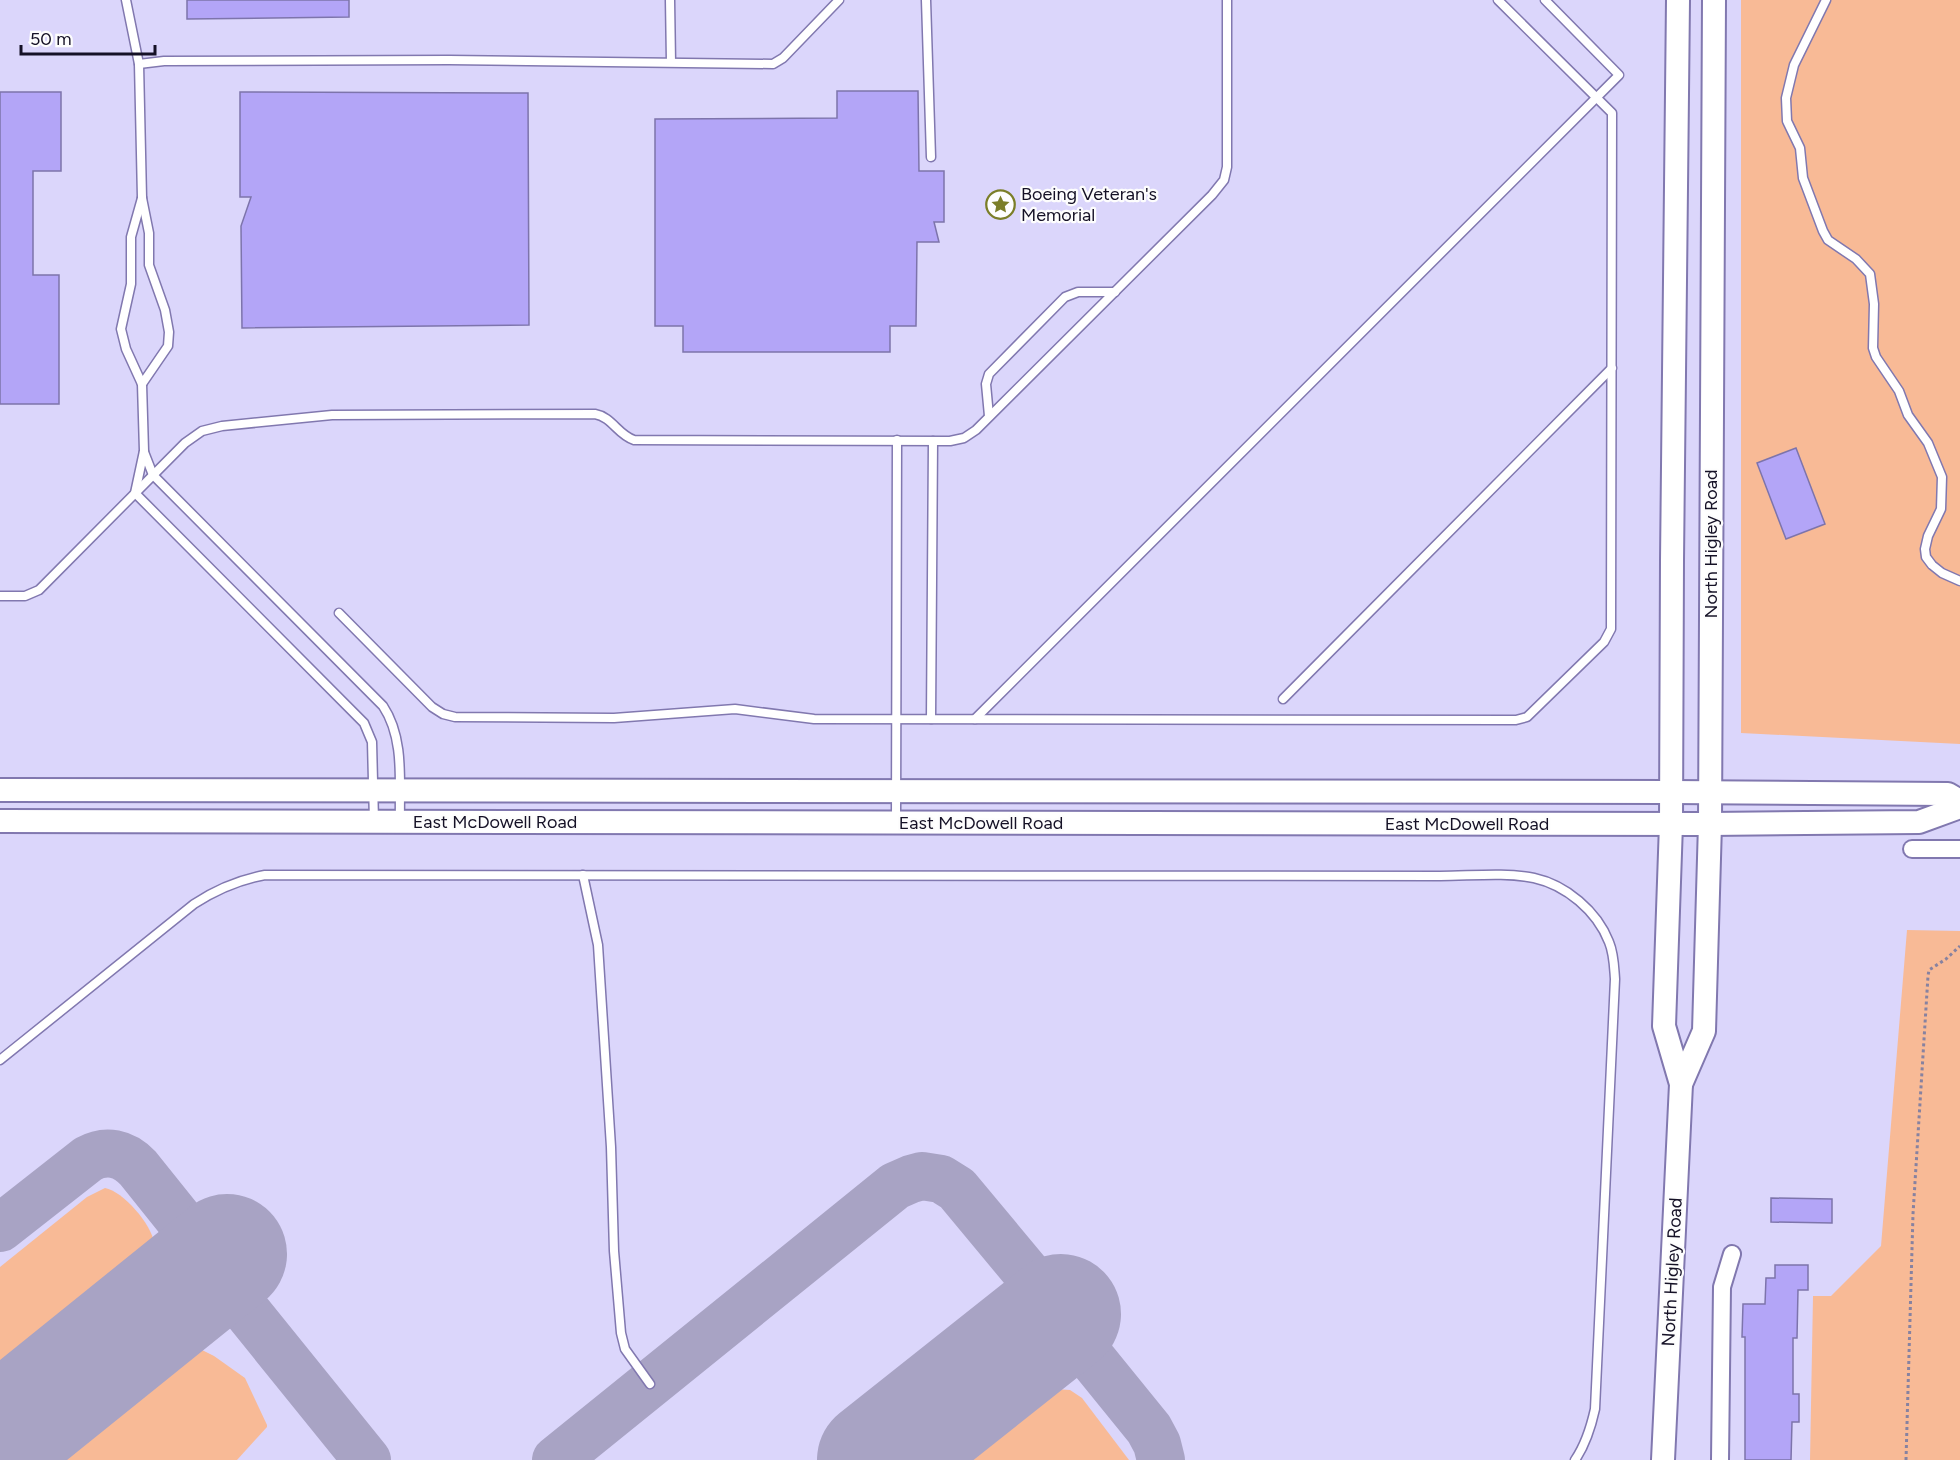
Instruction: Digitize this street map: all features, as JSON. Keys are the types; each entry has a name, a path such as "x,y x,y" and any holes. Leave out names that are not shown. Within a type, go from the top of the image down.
{"main road":[{"name":"North Higley Road","path":"1663,1460 1681,1084 1664,1026 1671,824 1678,0"},
{"name":"North Higley Road","path":"1681,1084 1704,1031 1710,824 1714,0"},
{"name":"East McDowell Road","path":"0,790 1710,792 1948,794 1960,801"},
{"name":"East McDowell Road","path":"0,821 1710,824 1919,822 1960,807"}],"street":[{"path":"1912,849 1960,849"},
{"path":"1720,1460 1722,1287 1732,1254"}],"lane":[{"path":"126,0 139,64 142,198 149,233 149,265 165,310 169,332 168,346 142,384"},
{"path":"670,0 671,62"},
{"path":"139,64 164,61 448,60 773,64 783,58 839,0"},
{"path":"926,0 931,157"},
{"path":"0,596 26,596 35,593 193,436 211,428 332,415 595,414 604,416 621,433 634,440 950,441 964,438 976,430 1212,195 1224,180 1227,167 1227,0"},
{"path":"339,614 432,706 448,716 614,718 735,709 803,718 897,719 1516,720 1527,717 1604,642 1611,629 1612,113 1498,0"},
{"path":"975,719 1618,75 1545,0"},
{"path":"1826,0 1794,65 1786,98 1787,121 1800,148 1803,178 1823,231 1828,240 1856,259 1870,274 1874,290 1876,357 1899,391 1908,414 1928,443 1942,477 1941,509 1928,536 1926,557 1942,573 1960,581"},
{"path":"135,494 144,452 142,384 126,350 121,329 131,284 131,237 142,198"},
{"path":"989,416 986,384 989,374 1065,297 1078,292 1115,292"},
{"path":"1283,699 1612,368"},
{"path":"896,823 897,440"},
{"path":"931,719 933,441"},
{"path":"144,452 153,475 378,699 389,714 396,732 399,822"},
{"path":"135,494 364,723 372,742 374,822"},
{"path":"0,1060 194,904 218,889 235,882 265,875 1512,876 1533,878 1553,884 1583,905 1602,928 1613,956 1615,979 1595,1408 1591,1429 1575,1460"},
{"path":"583,875 598,945 611,1147 614,1251 621,1333 625,1349 650,1384"}],"path":[{"path":"1906,1460 1913,1214 1928,976 1929,970 1960,946"}],"shaded area":[{"path":"1741,0 1960,0 1960,744 1741,733"},
{"path":"1907,930 1960,931 1960,1460 1810,1460 1813,1296 1831,1296 1881,1246"},
{"path":"105,1188 112,1190 128,1202 148,1227 154,1243 151,1258 146,1265 0,1382 0,1267 87,1197"},
{"path":"200,1349 245,1378 267,1425 237,1460 40,1460 149,1372 162,1364"},
{"path":"1070,1390 1082,1398 1129,1460 964,1460 1048,1391"}],"building":[{"path":"187,0 349,0 349,17 187,19"},
{"path":"837,91 918,91 919,171 944,171 944,222 934,222 939,242 917,242 916,326 890,326 890,352 683,352 683,326 655,326 655,119 837,118"},
{"path":"0,92 61,92 61,171 33,171 33,275 59,275 59,404 0,404"},
{"path":"240,92 528,93 529,325 242,328 241,226 251,197 240,197"},
{"path":"1796,448 1825,524 1786,539 1757,463"},
{"path":"1771,1198 1832,1199 1832,1223 1771,1222"},
{"path":"1775,1265 1808,1265 1808,1290 1798,1290 1797,1338 1793,1338 1793,1394 1799,1394 1799,1422 1792,1422 1791,1460 1745,1460 1743,1304 1765,1304 1766,1278 1775,1278"}],"taxiway":[{"path":"0,1228 88,1159 101,1154 115,1154 127,1159 138,1168 215,1264"},
{"path":"556,1460 895,1186 922,1176 941,1179 957,1189 1061,1314 1093,1360 1149,1429 1157,1444 1161,1460"},
{"path":"211,1267 367,1460"}],"runway":[{"path":"0,1437 227,1254"},
{"path":"877,1460 1061,1314"}],"place":[{"name":"Boeing Veteran's Memorial","path":"1000,204"}]}
